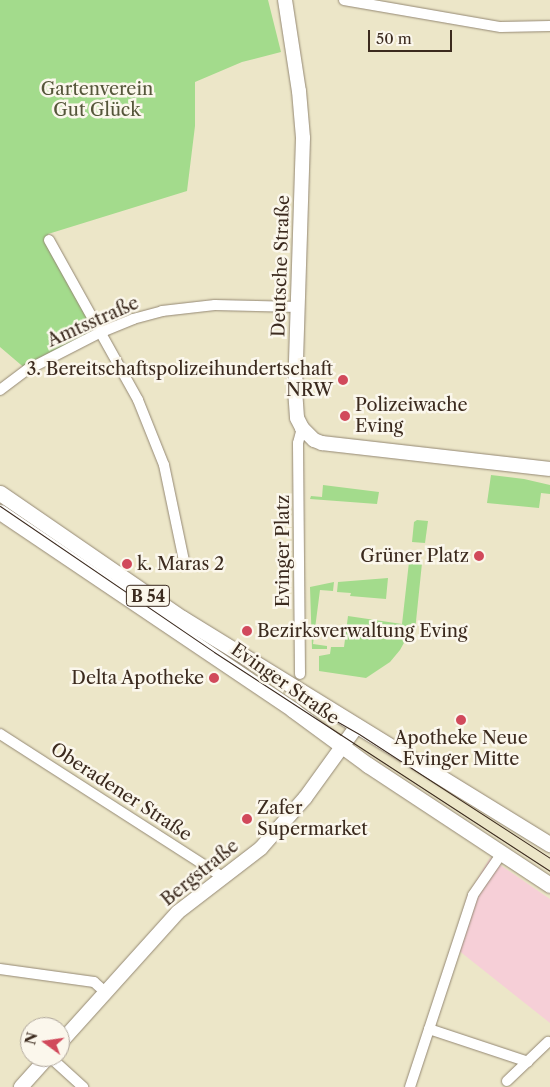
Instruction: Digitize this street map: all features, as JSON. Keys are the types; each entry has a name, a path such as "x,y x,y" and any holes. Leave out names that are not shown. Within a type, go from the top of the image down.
{"main road":[{"name":"Evinger Straße","path":"0,493 182,618 488,804 550,844"},
{"name":"Evinger Straße","path":"0,512 293,710 342,747 550,885"}],"street":[{"name":"Deutsche Straße","path":"285,0 299,91 302,138 296,408 302,428"},
{"path":"344,0 501,27 550,26"},
{"path":"49,240 99,333 138,400 164,465 184,561"},
{"name":"Amtsstraße","path":"0,390 27,370 99,333 133,319 162,311 215,305 298,307"},
{"path":"302,428 308,436 322,443 550,469"},
{"name":"Evinger Platz","path":"300,674 298,443 302,428"},
{"name":"Bergstraße","path":"70,1032 178,912 261,848 305,798 357,726"},
{"name":"Oberadener Straße","path":"0,734 224,877"},
{"path":"410,1087 473,895 502,853"},
{"path":"0,969 94,982 105,992"},
{"path":"429,1029 528,1062"},
{"path":"507,1081 548,1042"},
{"path":"21,1087 40,1067"},
{"path":"60,1067 83,1087"}],"shaded area":[{"path":"490,858 550,899 550,1023 453,946 467,896"}],"green space":[{"name":"Gartenverein Gut Glück","path":"0,0 268,0 281,52 242,62 195,82 195,126 187,191 48,234 49,240 99,333 27,370 0,347"},
{"path":"491,475 524,479 550,485 550,494 541,493 539,508 487,503"},
{"path":"323,485 379,492 377,504 310,499 311,496 322,497"},
{"path":"417,520 428,521 425,543 412,542 414,522"},
{"path":"409,562 422,563 415,631 411,630 400,650 390,662 366,678 319,671 319,656 330,654 331,647 344,647 348,616 402,624"},
{"path":"388,578 386,599 350,596 351,593 337,592 338,582"},
{"path":"334,582 333,591 320,590 313,644 327,646 327,649 312,649 310,587"}],"tram line":[{"path":"0,506 214,652 550,871"},
{"path":"303,702 359,734 550,858"}],"place":[{"name":"3. Bereitschaftspolizeihundertschaft NRW","path":"343,380"},
{"name":"Polizeiwache Eving","path":"345,416"},
{"name":"Grüner Platz","path":"479,556"},
{"name":"k. Maras 2","path":"127,564"},
{"name":"Bezirksverwaltung Eving","path":"247,631"},
{"name":"Delta Apotheke","path":"214,678"},
{"name":"Apotheke Neue Evinger Mitte","path":"461,720"},
{"name":"Zafer Supermarket","path":"247,819"}]}
